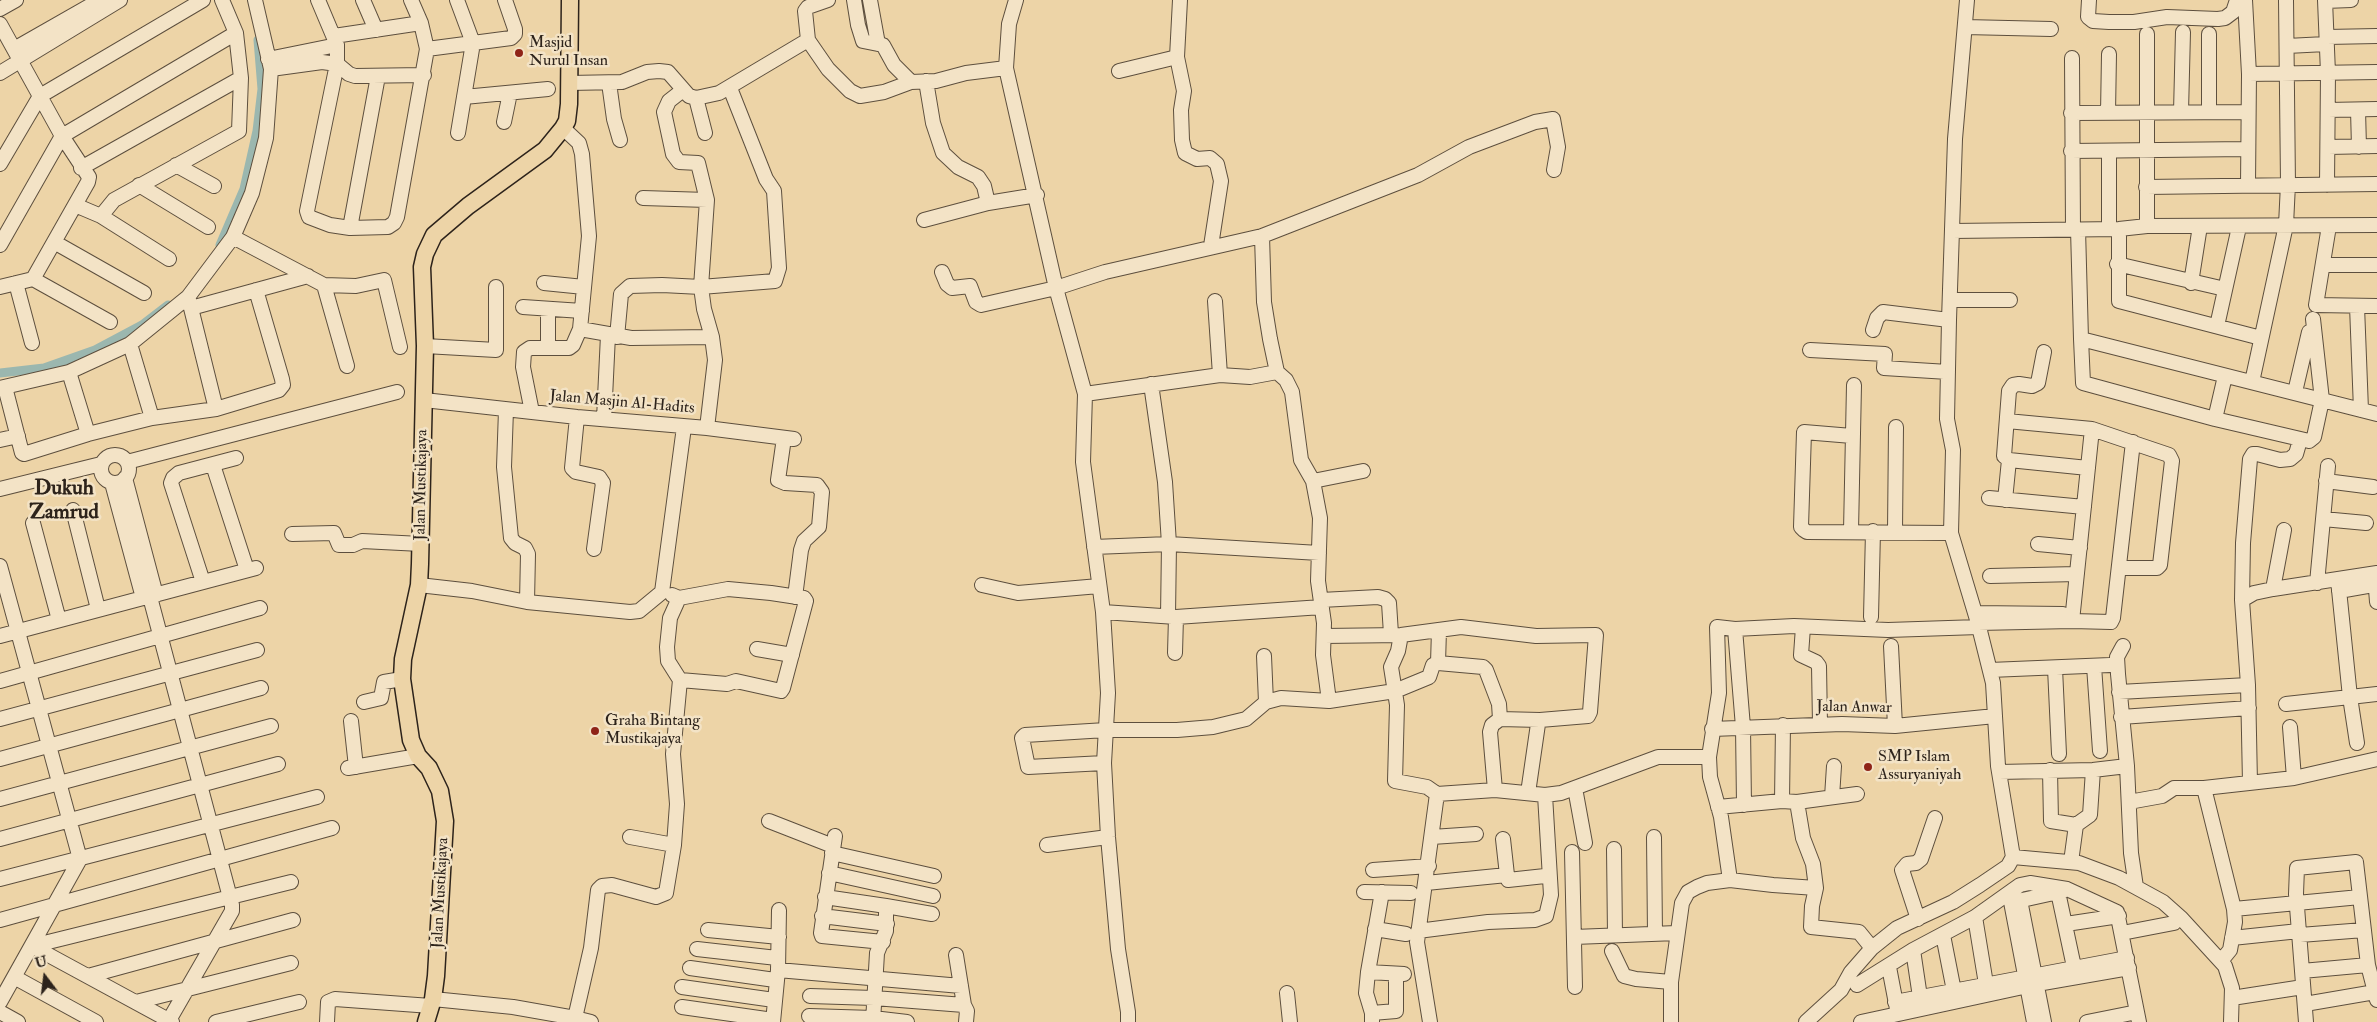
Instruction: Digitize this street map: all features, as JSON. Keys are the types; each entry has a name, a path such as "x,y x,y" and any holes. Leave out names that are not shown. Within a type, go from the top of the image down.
{"main road":[{"name":"Jalan Mustikajaya","path":"426,1022 432,1002 445,821 440,791 429,768 418,756 411,740 402,679 403,659 419,585 421,544 425,346 422,267 425,254 434,235 468,206 545,150 563,128 568,113 570,0"}],"street":[{"path":"0,9 16,0"},
{"path":"0,72 17,54 79,5 100,0"},
{"path":"17,54 120,0"},
{"path":"0,164 40,96 203,0"},
{"path":"101,216 114,200 239,130 241,78 236,33 222,0"},
{"path":"255,0 269,64 266,138 252,193 233,237 190,302 130,344 69,372 2,388 22,453 28,454 88,434 152,418 216,409 279,390 282,385 256,290"},
{"path":"318,0 336,40 337,64 307,211 309,217 330,225 350,228 388,227 397,217 424,75 427,49 421,23 411,0"},
{"path":"363,0 376,30"},
{"path":"457,0 473,43 458,133"},
{"path":"427,49 514,36 515,30 505,0"},
{"path":"854,0 863,41 884,45 894,65 911,82"},
{"path":"870,0 878,44"},
{"path":"1016,0 1010,24 1006,68 1037,195 1056,288 1085,394 1083,462 1103,612 1108,693 1104,763 1108,837 1118,949 1128,1022"},
{"path":"1180,0 1177,57 1184,90 1181,110 1182,140 1185,152 1197,158 1210,158 1216,164 1221,181 1211,246"},
{"path":"1806,1022 1841,990 1851,972 1872,948 1897,928 1953,902 2008,866 2014,858 1999,772 1996,716 1990,670 1978,621 1951,532 1953,450 1947,419 1949,320 1955,139 1967,0"},
{"path":"2089,0 2088,17 2093,21 2109,22 2134,22 2167,17 2225,18 2233,12 2237,0"},
{"path":"2246,0 2249,74 2247,112 2248,185"},
{"path":"2252,382 2286,225 2288,184 2286,0"},
{"path":"2327,185 2328,73 2325,0 2351,0"},
{"path":"824,1 808,7 805,11 808,40 828,69 857,95 884,92 911,82 1006,68"},
{"path":"269,64 316,51 336,40 376,30 421,23"},
{"path":"0,24 62,136 81,168 89,177 76,205 33,278 0,287"},
{"path":"1965,26 2051,29"},
{"path":"2181,112 2183,32"},
{"path":"0,245 62,136 236,33"},
{"path":"2147,34 2147,226"},
{"path":"2209,34 2209,112"},
{"path":"2287,46 2326,40 2377,36"},
{"path":"568,83 622,82 647,72 668,72 688,96 696,98 730,88 808,40"},
{"path":"2108,113 2109,54"},
{"path":"1120,71 1177,57"},
{"path":"2072,58 2071,151 2083,383 2309,441 2314,437 2322,400 2313,319"},
{"path":"269,64 322,62 337,64 349,74 378,76 424,75"},
{"path":"2249,74 2377,72"},
{"path":"350,228 378,76"},
{"path":"81,168 241,78"},
{"path":"926,81 933,123 943,153 958,167 978,176 984,186 988,203"},
{"path":"609,83 614,119 620,140"},
{"path":"604,419 612,336 621,294 624,289 630,286 662,284 702,286 775,281 779,268 774,191 766,179 730,88"},
{"path":"464,97 548,89"},
{"name":"Jalan Masjin Al-Hadits","path":"424,400 506,410 707,428 715,360 712,337 704,309 702,286 707,200 698,162 679,162 673,154 664,112 669,100 683,90"},
{"path":"504,122 510,93"},
{"path":"696,98 705,133"},
{"path":"2328,110 2377,109"},
{"path":"2358,110 2359,146"},
{"path":"2071,113 2247,112"},
{"path":"942,272 947,284 952,288 970,286 976,302 981,306 1056,288 1105,272 1211,246 1262,236 1423,173 1469,147 1535,122 1553,119 1558,147 1554,170"},
{"path":"532,412 523,367 524,352 530,348 569,348 573,345 580,329 582,311 589,236 582,154 579,143 563,128"},
{"path":"2328,147 2377,146"},
{"path":"2071,151 2248,149"},
{"path":"2108,150 2119,301 2261,338"},
{"path":"176,165 214,186"},
{"path":"2146,187 2377,184"},
{"path":"139,185 208,227"},
{"path":"924,220 988,203 1037,195"},
{"path":"643,198 707,200"},
{"path":"76,205 101,216 169,259"},
{"path":"1952,231 2114,229 2147,226 2377,226"},
{"path":"2191,283 2200,226"},
{"path":"2295,392 2313,319 2329,226"},
{"path":"2217,326 2239,227"},
{"path":"1262,236 1264,302 1277,372 1286,380 1292,392 1301,460 1313,481 1320,518 1318,580 1324,636 1322,655 1329,701"},
{"path":"233,237 324,285 356,286 384,280 400,347"},
{"path":"54,242 144,293"},
{"path":"2117,264 2191,283 2225,289"},
{"path":"2323,265 2377,264"},
{"path":"190,302 256,290 308,276"},
{"path":"33,278 110,322"},
{"path":"16,283 32,343"},
{"path":"544,283 584,287"},
{"path":"324,285 347,366"},
{"path":"425,346 496,350 496,287"},
{"path":"1951,300 2010,300"},
{"path":"1215,301 1220,375"},
{"path":"190,302 216,409"},
{"path":"2316,304 2377,306"},
{"path":"2357,306 2361,410"},
{"path":"523,307 582,311"},
{"path":"548,309 548,348"},
{"path":"1873,330 1877,318 1883,312 1949,320"},
{"path":"580,329 612,336 712,337"},
{"path":"2081,339 2377,414"},
{"path":"130,344 152,418"},
{"path":"1810,350 1885,354 1884,368 1948,372"},
{"path":"2044,352 2038,382 2032,386 2013,385 2010,391 2004,456 2009,460 2088,468"},
{"path":"69,372 88,434"},
{"path":"1085,394 1220,375 1250,377 1277,372"},
{"path":"2215,418 2225,376"},
{"path":"1151,384 1166,482 1175,653"},
{"path":"1851,531 1854,385"},
{"path":"127,462 397,392"},
{"path":"506,410 504,467 511,538 515,543 527,550 527,602"},
{"path":"577,417 572,468 576,472 599,477 602,483 594,549"},
{"path":"2006,421 2092,428 2165,452 2172,461 2160,565 2157,568 2119,568"},
{"path":"662,592 684,427"},
{"path":"1896,427 1896,531"},
{"path":"707,428 789,439 778,480 785,483 817,484 822,489 819,527 804,541 801,550 795,597"},
{"path":"2072,621 2092,428"},
{"path":"1852,436 1804,432 1801,527 1807,532 1951,532"},
{"path":"0,440 18,436"},
{"path":"2250,783 2248,685 2242,600 2243,543 2250,459 2253,454 2257,454 2280,460 2290,460 2296,454 2300,440"},
{"path":"1730,880 1718,807 1713,793 1709,758 1719,693 1716,627 1735,630 1803,627 1888,630 1978,621 2111,622 2133,442"},
{"path":"0,489 101,464 106,458 114,455 122,457 127,462 128,471 118,480"},
{"path":"203,582 171,483 173,478 179,473 236,458"},
{"path":"2006,500 2009,460"},
{"path":"101,464 102,476 118,480"},
{"path":"0,636 251,569 213,465"},
{"path":"2317,583 2328,466"},
{"path":"1313,481 1363,471"},
{"path":"32,946 170,1021 232,911 231,897 221,859 118,480"},
{"path":"2326,481 2372,487"},
{"path":"1989,498 2084,507"},
{"path":"73,510 98,609"},
{"path":"2323,518 2366,523"},
{"path":"33,523 58,620"},
{"path":"2273,589 2284,530"},
{"path":"1872,617 1873,531"},
{"path":"292,534 334,533 339,545 353,545 362,541 421,544"},
{"path":"1094,547 1169,544 1319,553"},
{"path":"2038,544 2080,548"},
{"path":"0,566 80,859 0,1002"},
{"path":"2338,585 2377,573"},
{"path":"1990,576 2077,574"},
{"path":"2242,600 2254,593 2317,583 2373,585 2375,586 2377,602"},
{"path":"419,585 472,591 527,602 630,612 638,611 647,606 652,598 662,592"},
{"path":"982,585 1018,594 1099,586"},
{"path":"2338,585 2357,743"},
{"path":"662,592 679,598 728,589 804,598 806,601 781,690 736,681 727,684 680,680"},
{"path":"1103,612 1172,617 1378,597 1385,598 1389,603 1398,651 1391,668 1398,705 1395,781 1427,787 1437,794 1495,790 1546,795 1574,788 1658,757 1709,758"},
{"path":"576,1018 591,948 598,890 602,886 612,885 656,897 662,897 666,893 674,845 678,804 673,754 680,680 668,661 667,647 670,618 679,598"},
{"path":"0,680 260,608"},
{"path":"1324,636 1396,635 1461,627 1536,636 1596,635 1590,712 1588,716 1540,720 1500,720 1492,725 1490,732 1495,790"},
{"path":"1803,627 1801,655 1816,662 1819,666 1820,724"},
{"path":"1438,662 1439,630"},
{"path":"1735,630 1743,727 1744,805"},
{"path":"1891,646 1895,726"},
{"path":"2123,646 2117,657 2136,887"},
{"path":"757,648 792,655"},
{"path":"0,720 258,650"},
{"path":"1264,656 1266,702"},
{"path":"1104,763 1028,767 1022,742 1025,735 1106,730 1177,730 1213,727 1246,719 1266,702 1281,698 1329,701 1395,691 1429,677 1433,665 1438,662 1483,667 1490,678 1498,704 1500,720"},
{"path":"2094,666 2100,751"},
{"path":"1990,670 2110,666"},
{"path":"2055,668 2058,754"},
{"path":"364,702 381,698 384,682 402,679"},
{"path":"2119,692 2248,685"},
{"path":"0,759 261,688"},
{"path":"2286,704 2377,694"},
{"path":"2121,717 2249,708"},
{"name":"Jalan Anwar","path":"1712,729 1820,724 1895,726 1996,716"},
{"path":"351,720 352,768 418,756"},
{"path":"1528,793 1540,720"},
{"path":"1782,725 1782,801"},
{"path":"0,799 271,726"},
{"path":"2290,728 2294,778"},
{"path":"2129,802 2162,796 2174,788 2204,788 2294,778 2377,759"},
{"path":"0,839 278,764"},
{"path":"1832,797 1834,766"},
{"path":"1999,772 2093,770 2127,766"},
{"path":"2050,770 2051,821 2076,825 2090,815 2093,770"},
{"path":"1574,788 1585,844"},
{"path":"2204,788 2234,908 2230,950 2221,961"},
{"path":"1430,1022 1417,942 1412,932 1426,883 1437,794"},
{"path":"1718,807 1782,801 1797,802 1857,794"},
{"path":"1375,929 1412,932 1488,922 1535,920 1546,916 1551,895 1546,795"},
{"path":"0,879 317,797"},
{"path":"1797,802 1803,838 1813,864 1816,888 1812,906 1811,927 1814,929 1859,932 1872,948"},
{"path":"1918,919 1902,870 1907,864 1921,859 1935,818"},
{"path":"769,821 833,845 934,876"},
{"path":"2071,862 2076,825"},
{"path":"1,921 332,828"},
{"path":"1432,837 1476,834"},
{"path":"630,837 674,845"},
{"path":"1047,845 1108,837"},
{"path":"1654,837 1655,934"},
{"path":"1504,839 1508,880 1545,876"},
{"path":"833,845 820,930 822,936 883,942"},
{"path":"1614,849 1615,935"},
{"path":"1572,852 1575,987"},
{"path":"2014,858 2071,862 2119,878 2169,908 2221,961 2232,988 2232,1022"},
{"path":"2305,1004 2376,996 2368,966 2356,862 2297,868 2297,901 2306,1022"},
{"path":"1372,870 1429,866"},
{"path":"829,873 933,896"},
{"path":"1426,883 1507,875"},
{"path":"1671,1022 1671,982 1677,933 1682,903 1688,892 1707,882 1730,880 1816,888"},
{"path":"32,946 291,882"},
{"path":"1857,985 1913,950 1975,917 2025,883 2063,891 2115,909 2122,933 2138,1017 2087,1022"},
{"path":"1990,906 2063,891"},
{"path":"2063,891 2066,924 2074,967"},
{"path":"1364,892 1411,893"},
{"path":"1368,972 1400,974 1396,1011 1372,1017 1366,993 1368,972 1382,892"},
{"path":"826,897 932,914"},
{"path":"2234,908 2360,897"},
{"path":"2016,901 2031,981 2034,1022"},
{"path":"873,1020 877,953 883,942 887,924 886,906"},
{"path":"682,1006 773,1021 780,910"},
{"path":"822,916 887,924"},
{"path":"2066,924 2118,916"},
{"path":"1975,917 1986,984"},
{"path":"88,976 293,920"},
{"path":"2122,933 2174,923"},
{"path":"708,930 779,937"},
{"path":"2232,938 2364,930"},
{"path":"1574,937 1677,933"},
{"path":"1943,935 1954,990"},
{"path":"697,949 777,969"},
{"path":"1913,950 1920,997"},
{"path":"1612,951 1624,976 1671,982"},
{"path":"956,954 964,1005 967,1011 966,1022"},
{"path":"136,1002 291,962"},
{"path":"1861,1022 2031,981 2128,963"},
{"path":"1897,1012 1920,997 1986,984 2031,981 2074,967 2128,963"},
{"path":"2302,971 2368,966"},
{"path":"1888,967 1897,1012"},
{"path":"690,968 777,969 961,986"},
{"path":"14,977 96,1022"},
{"path":"2031,981 2044,1022"},
{"path":"682,987 774,1000"},
{"path":"2232,998 2304,987"},
{"path":"1287,993 1290,1022"},
{"path":"810,996 874,998 964,1005"},
{"path":"327,1022 328,1002 335,999 432,1002 552,1017 576,1018 591,1022"},
{"path":"216,1022 299,1002"},
{"path":"0,1012 18,1022"},
{"path":"809,1016 907,1022"}],"waterway":[{"path":"220,245 244,189 257,131 262,89 258,40"},
{"path":"0,373 44,368 95,350 142,325 168,305"}],"place":[{"name":"Masjid Nurul Insan","path":"519,53"},
{"name":"Graha Bintang Mustikajaya","path":"595,731"},
{"name":"SMP Islam Assuryaniyah","path":"1868,767"}],"district":[{"name":"Dukuh Zamrud","path":"64,501"}]}
